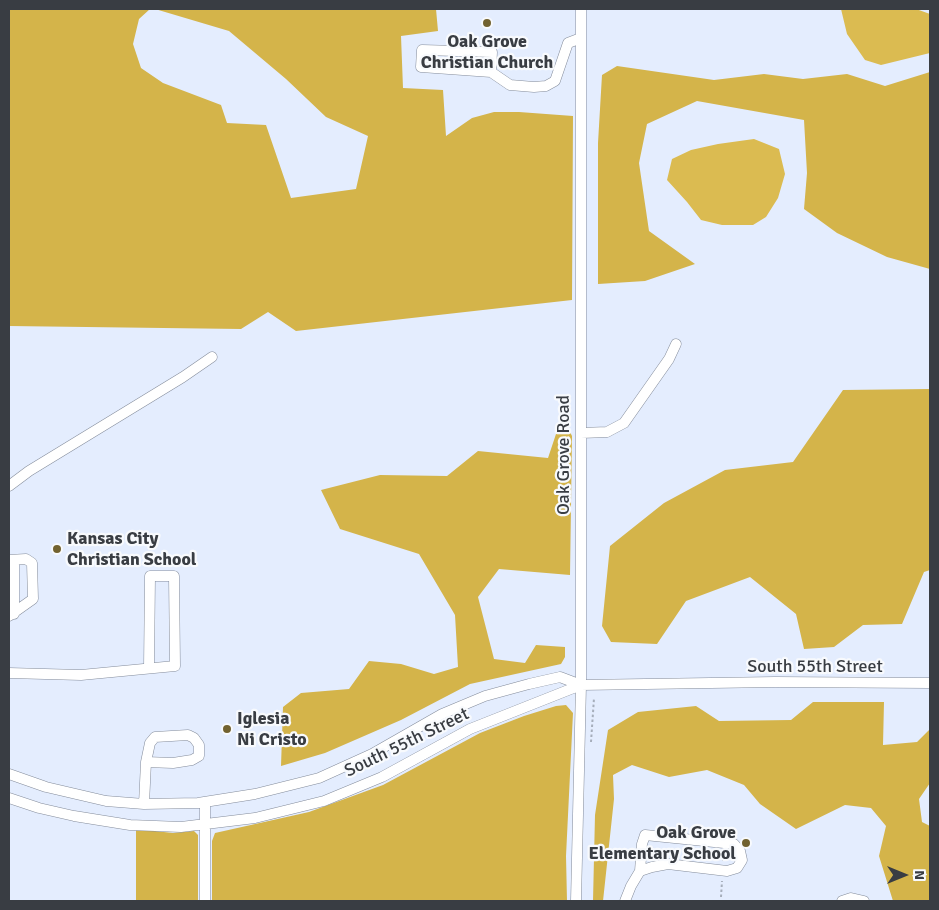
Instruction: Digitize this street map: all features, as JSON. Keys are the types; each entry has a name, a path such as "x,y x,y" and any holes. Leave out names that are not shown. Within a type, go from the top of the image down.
{"street":[{"name":"Oak Grove Road","path":"576,901 580,685 581,9"},
{"path":"491,72 492,52 422,50 422,67 491,72 510,85 534,87 546,86 555,81 568,43 581,38"},
{"path":"581,433 607,432 624,423 669,359 676,344"},
{"path":"9,486 29,471 167,387 212,357"},
{"path":"26,559 32,563 33,599 11,615 11,560 26,559"},
{"path":"9,673 80,676 175,666 174,576 150,576 149,668"},
{"name":"South 55th Street","path":"9,774 46,787 106,801 144,804 205,802 255,794 319,778 372,754 442,714 485,696 560,678 580,685 776,682 930,683"},
{"name":"South 55th Street","path":"9,798 39,808 100,821 154,826 181,827 255,818 324,801 382,777 470,728 580,685"},
{"path":"144,804 146,762 150,743 155,737 188,734 199,745 199,756 192,760 173,763 146,762"},
{"path":"205,802 205,901"},
{"path":"625,901 640,871 642,844 645,835 734,844 740,851 742,860 737,868 727,871 668,864 652,866 640,871"},
{"path":"842,901 858,898 864,901"}],"shaded area":[{"path":"9,9 150,9 139,19 133,44 141,68 163,83 221,105 227,123 266,125 291,198 356,189 368,136 326,117 286,79 229,31 155,9 436,9 438,31 401,36 403,88 443,90 446,136 472,118 494,112 573,116 572,300 296,331 268,312 241,329 9,326"},
{"path":"841,9 916,9 930,14 930,53 881,65 865,60 847,34"},
{"path":"617,66 714,80 764,74 803,79 847,74 885,86 930,72 930,269 887,257 837,233 804,209 807,173 804,120 697,101 647,124 639,163 649,231 695,264 645,281 598,284 598,143 602,75"},
{"path":"754,139 779,149 785,174 778,198 766,217 753,225 722,225 701,220 667,180 672,159 691,150"},
{"path":"930,389 930,570 924,572 902,624 863,625 834,647 804,649 796,614 750,577 686,601 657,644 611,642 602,626 610,546 664,503 725,470 793,462 843,390"},
{"path":"562,416 572,436 570,575 499,569 478,597 494,659 525,663 536,645 565,647 565,657 561,664 470,684 401,720 325,753 281,766 283,707 301,693 349,689 369,661 401,664 434,674 458,667 455,615 419,554 340,529 321,490 380,475 447,476 478,451 548,458"},
{"path":"813,702 884,702 883,745 917,742 930,729 930,783 919,799 922,822 930,826 930,901 893,901 879,856 886,826 871,808 845,805 796,829 760,804 744,785 707,770 669,777 632,765 613,775 614,799 603,901 593,901 595,815 608,730 638,712 696,706 719,721 791,720"},
{"path":"566,705 573,713 566,856 567,901 212,901 212,841 215,833 309,812 383,785 480,733 524,716 556,706"},
{"path":"136,829 173,833 194,831 198,835 198,901 136,901"}],"place":[{"name":"Oak Grove Christian Church","path":"487,23"},
{"name":"Kansas City Christian School","path":"57,549"},
{"name":"Iglesia Ni Cristo","path":"227,729"},
{"name":"Oak Grove Elementary School","path":"746,843"}]}
